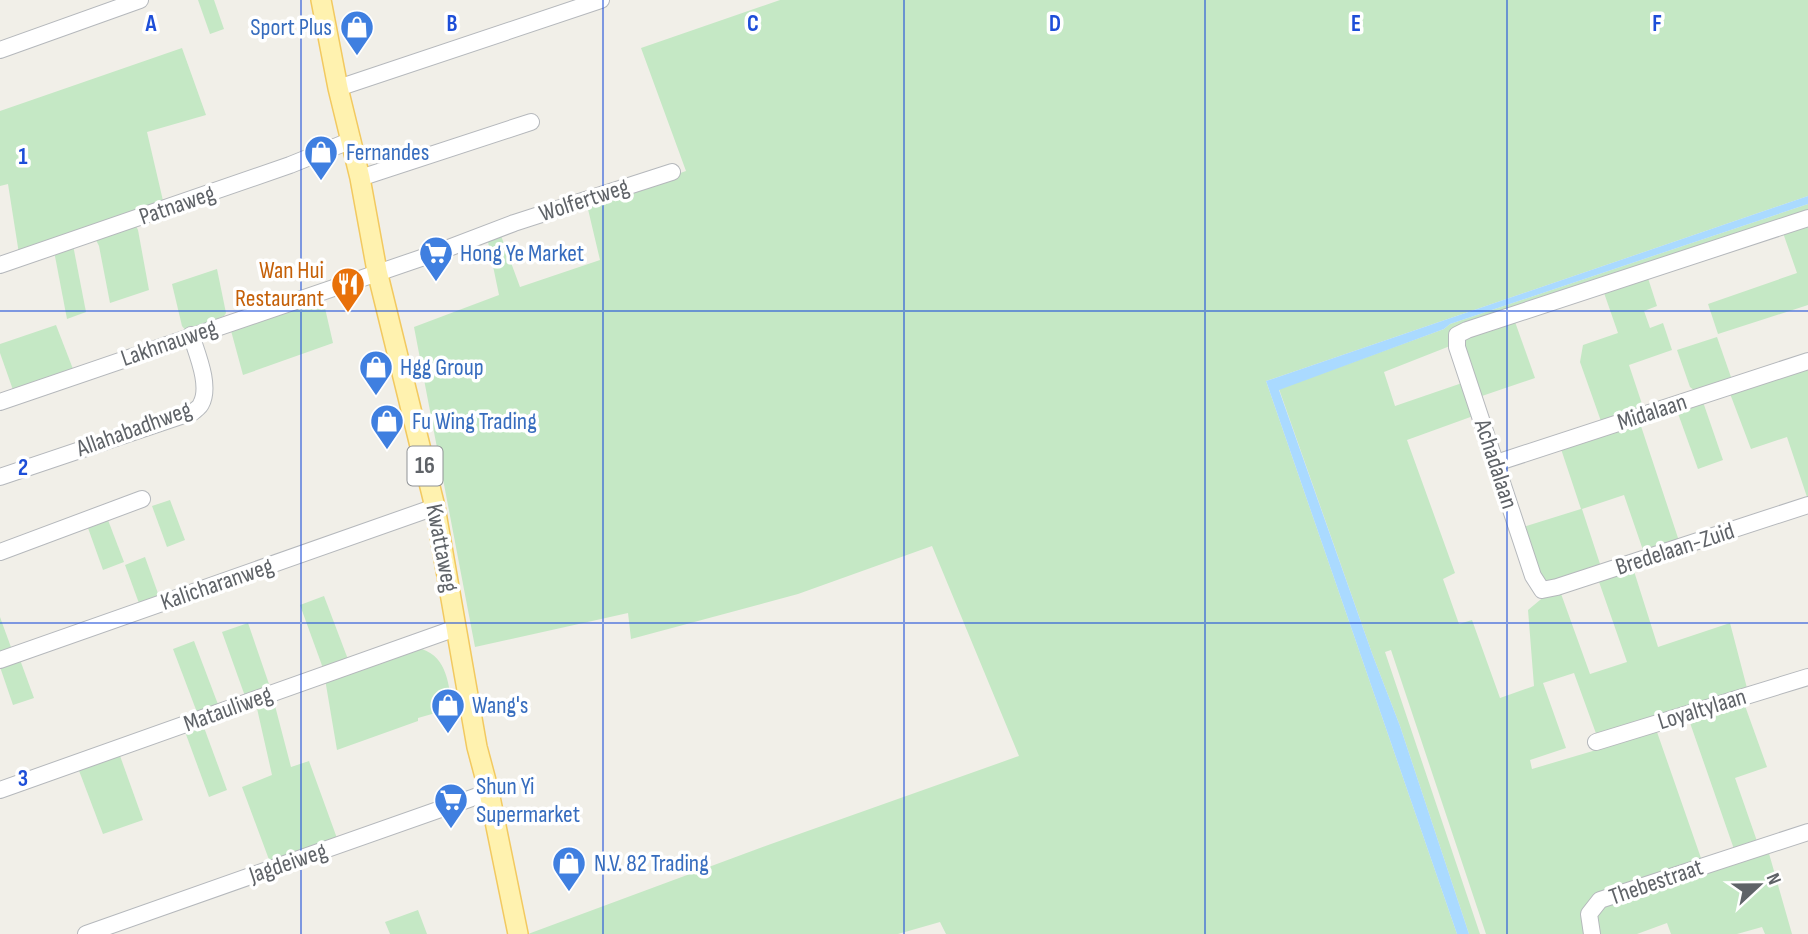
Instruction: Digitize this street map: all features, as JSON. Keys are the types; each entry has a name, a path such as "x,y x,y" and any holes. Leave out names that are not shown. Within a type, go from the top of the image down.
{"main road":[{"name":"Kwattaweg","path":"320,0 360,177 377,271 435,507 477,747 518,934"}],"street":[{"path":"0,50 140,0"},
{"path":"338,88 601,0"},
{"path":"360,177 531,122"},
{"name":"Patnaweg","path":"0,265 290,165 352,139"},
{"name":"Wolfertweg","path":"377,271 672,172"},
{"name":"Achadalaan","path":"1542,590 1533,576 1457,347 1457,335 1808,218"},
{"name":"Lakhnauweg","path":"0,402 377,271"},
{"name":"Allahabadhweg","path":"0,477 193,412 201,405 205,389 191,335"},
{"name":"Midalaan","path":"1496,463 1808,361"},
{"path":"0,552 142,499"},
{"name":"Bredelaan-Zuid","path":"1542,590 1808,505"},
{"name":"Kalicharanweg","path":"0,660 435,507"},
{"name":"Matauliweg","path":"0,790 456,628"},
{"name":"Loyaltylaan","path":"1596,742 1808,677"},
{"name":"Jagdeiweg","path":"86,934 489,792"},
{"name":"Thebestraat","path":"1592,934 1589,914 1601,900 1808,832"}],"green space":[{"path":"198,0 214,0 224,29 210,34"},
{"path":"780,0 1808,0 1808,196 1266,381 1457,934 946,934 940,922 898,934 528,934 1019,756 932,546 798,594 631,639 628,613 475,647 414,327 499,295 487,237 500,233 520,287 600,260 587,205 686,171 641,48"},
{"path":"182,48 206,115 147,132 164,205 19,254 8,184 0,186 0,111"},
{"path":"1808,204 1808,214 1451,334 1450,346 1384,372 1395,406 1465,382 1476,415 1407,440 1455,573 1443,579 1459,624 1472,620 1500,698 1534,686 1528,610 1546,595 1560,591 1590,674 1627,662 1598,579 1633,568 1658,647 1730,623 1747,688 1598,739 1574,673 1543,683 1566,748 1530,760 1532,769 1657,732 1702,861 1596,897 1588,934 1486,934 1391,650 1385,652 1480,934 1469,934 1400,726 1279,389 1444,329 1450,324"},
{"path":"1808,221 1808,305 1718,334 1708,304 1797,273 1782,230"},
{"path":"135,224 149,290 110,303 95,238"},
{"path":"73,245 86,312 67,319 54,251"},
{"path":"217,269 226,313 186,331 182,326 172,284"},
{"path":"1647,275 1657,306 1644,311 1650,328 1663,323 1672,350 1629,365 1644,410 1602,424 1580,362 1583,345 1618,333 1603,290"},
{"path":"322,295 333,343 243,375 230,327"},
{"path":"1514,319 1535,378 1479,397 1462,344 1463,339"},
{"path":"56,325 73,369 13,390 0,353 0,344"},
{"path":"1717,337 1732,380 1695,391 1690,387 1677,350"},
{"path":"1808,364 1808,500 1787,437 1751,449 1729,391"},
{"path":"1702,399 1723,460 1698,469 1676,408"},
{"path":"1639,420 1679,541 1644,553 1624,495 1582,509 1601,567 1547,582 1539,578 1520,528 1581,509 1560,446"},
{"path":"170,500 185,540 167,547 152,506"},
{"path":"108,520 124,562 103,570 88,528"},
{"path":"145,557 160,599 140,606 125,565"},
{"path":"324,596 349,662 324,671 300,605"},
{"path":"0,617 12,650 0,655"},
{"path":"248,623 271,690 246,699 222,632"},
{"path":"194,641 219,707 198,715 173,649"},
{"path":"422,649 431,653 442,666 453,708 418,718 418,721 337,750 325,679"},
{"path":"19,657 34,698 13,705 0,667"},
{"path":"273,698 291,767 309,761 338,841 271,865 242,787 272,775 256,704"},
{"path":"1744,703 1767,767 1735,778 1758,844 1735,852 1689,720"},
{"path":"202,722 227,790 209,797 184,729"},
{"path":"119,753 143,820 103,834 78,768"},
{"path":"1768,850 1792,934 1765,934 1762,927 1737,934 1671,934 1667,923 1637,934 1596,934 1595,912 1598,908"},
{"path":"418,910 427,934 390,934 385,922"}],"water":[{"path":"1808,196 1808,204 1450,324 1444,329 1279,390 1400,726 1469,934 1457,934 1266,381"}],"place":[{"name":"Sport Plus","path":"357,57"},
{"name":"Fernandes","path":"321,182"},
{"name":"Hong Ye Market","path":"436,283"},
{"name":"Wan Hui Restaurant","path":"348,314"},
{"name":"Hgg Group","path":"376,397"},
{"name":"Fu Wing Trading","path":"387,451"},
{"name":"Wang's","path":"448,735"},
{"name":"Shun Yi Supermarket","path":"451,830"},
{"name":"N.V. 82 Trading","path":"569,893"}]}
